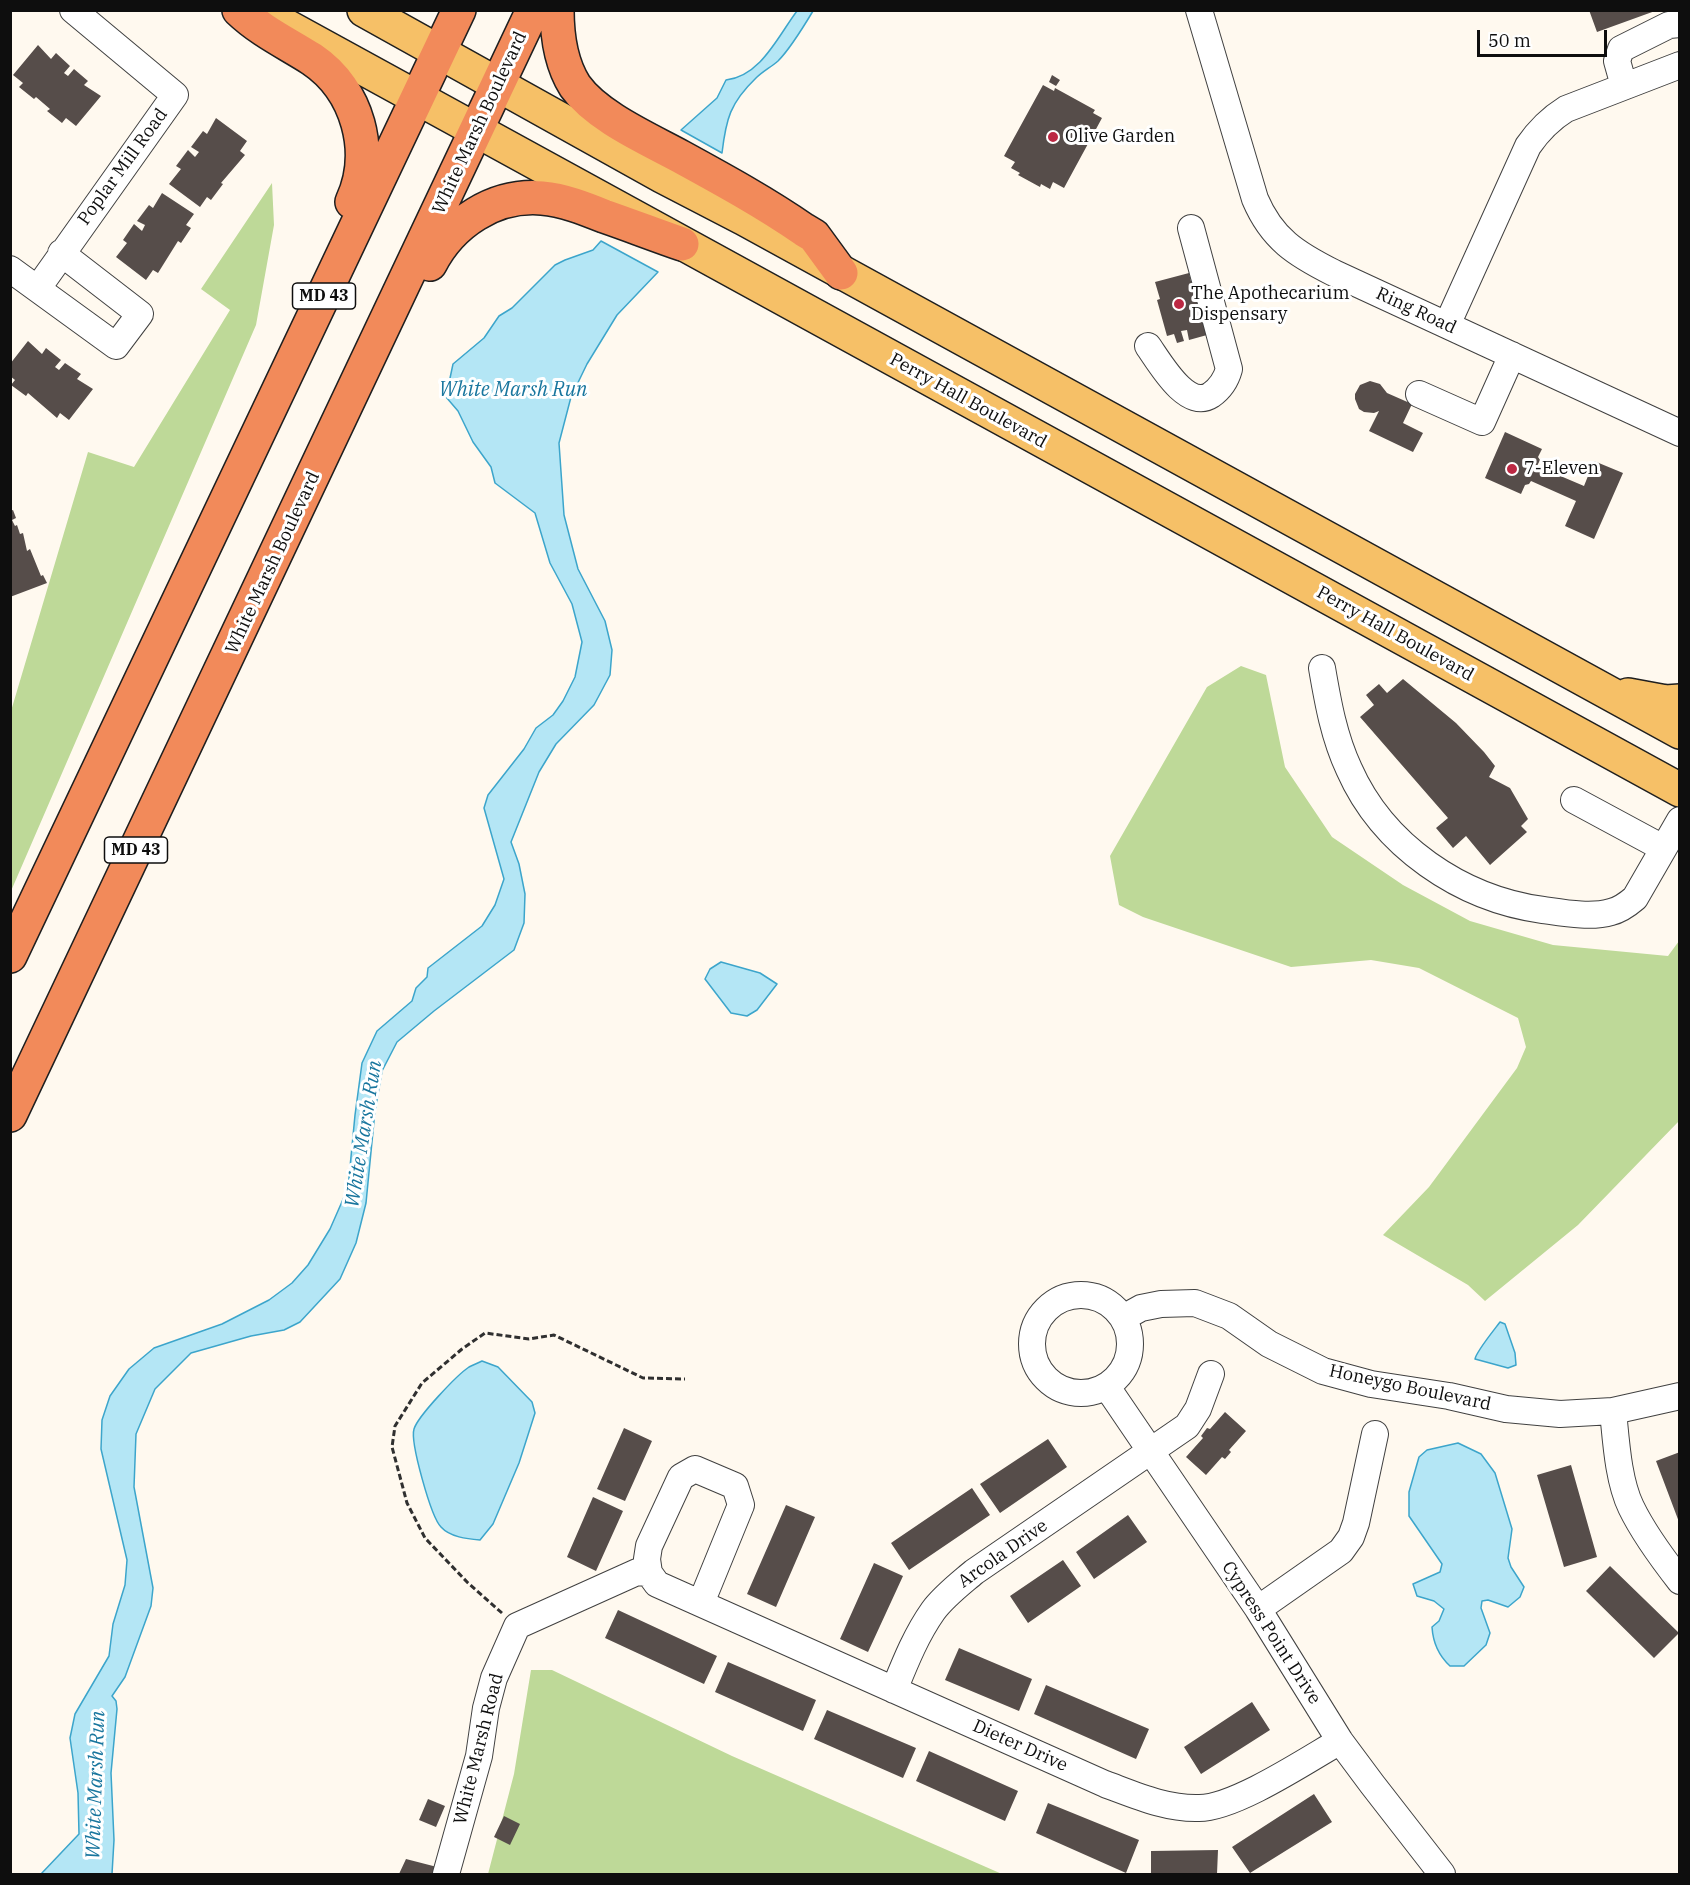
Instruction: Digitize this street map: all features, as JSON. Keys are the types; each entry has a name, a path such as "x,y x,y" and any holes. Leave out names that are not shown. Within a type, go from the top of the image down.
{"highway":[{"path":"230,494 287,344 357,191 363,159 361,133 350,99 337,81 312,59 271,36 239,10"},
{"name":"MD 43","path":"10,956 459,10"},
{"name":"White Marsh Boulevard","path":"10,1115 533,10"},
{"path":"557,10 557,29 564,62 576,86 589,100 612,118 742,190 814,236 841,273"},
{"path":"232,650 268,588 356,417 438,249 462,223 474,214 498,204 540,198 572,204 682,244"}],"main road":[{"name":"Perry Hall Boulevard","path":"258,10 1680,790"},
{"path":"364,10 1680,732"},
{"path":"1607,692 1666,702 1680,701"}],"street":[{"name":"Poplar Mill Road","path":"38,288 175,95 74,10"},
{"name":"Ring Road","path":"1199,10 1252,190 1270,228 1295,252 1447,326 1680,433"},
{"path":"1624,86 1617,61 1621,49 1669,25 1680,24"},
{"path":"1447,326 1528,146 1536,133 1566,109 1680,65"},
{"path":"1148,346 1163,368 1187,394 1197,400 1207,398 1226,380 1229,369 1191,228"},
{"path":"10,268 116,346 140,314 61,253"},
{"path":"1419,393 1482,422 1512,355"},
{"path":"1322,668 1330,715 1339,744 1349,771 1365,798 1383,823 1424,862 1473,891 1530,908 1563,913 1611,913 1624,907 1635,898 1680,820"},
{"path":"1574,800 1663,848"},
{"path":"1082,1295 1098,1298 1112,1306 1123,1318 1129,1333 1130,1349 1126,1364 1117,1378 1107,1387 1089,1393 1073,1393 1058,1388 1046,1378 1037,1365 1032,1350 1033,1333 1041,1316 1051,1305 1065,1297 1082,1295"},
{"name":"Honeygo Boulevard","path":"1123,1318 1141,1308 1161,1304 1195,1303 1229,1316 1269,1344 1323,1371 1371,1384 1449,1396 1506,1408 1560,1414 1613,1411 1680,1396"},
{"name":"Arcola Drive","path":"894,1690 921,1629 934,1609 953,1590 974,1572 1187,1426 1198,1409 1211,1374"},
{"name":"Cypress Point Drive","path":"1107,1387 1258,1609 1340,1741 1442,1875"},
{"path":"1613,1411 1618,1460 1630,1506 1656,1549 1680,1581"},
{"path":"1258,1609 1341,1551 1351,1537 1375,1434"},
{"path":"517,1626 637,1572 649,1573 647,1559 649,1546 681,1477 695,1468 735,1486 741,1505 701,1603"},
{"name":"Dieter Drive","path":"649,1573 657,1584 1105,1784 1161,1804 1200,1809 1229,1803 1340,1741"},
{"name":"White Marsh Road","path":"446,1875 479,1756 486,1708 494,1678 517,1626"}],"path":[{"path":"517,1626 468,1583 425,1538 407,1503 392,1448 394,1426 422,1383 485,1333 529,1339 554,1335 643,1378 685,1379"}],"green space":[{"path":"272,183 274,225 256,325 11,891 11,711 88,452 134,467 230,310 201,289"},
{"path":"1241,666 1266,675 1285,767 1332,837 1403,885 1470,921 1553,945 1668,956 1679,941 1679,1121 1578,1225 1485,1301 1468,1285 1383,1235 1429,1187 1517,1068 1526,1047 1518,1018 1419,968 1371,960 1291,967 1143,917 1119,905 1110,856 1207,687"},
{"path":"531,1670 552,1670 732,1756 1002,1874 488,1874 514,1774"}],"water":[{"path":"797,11 813,11 783,56 756,78 740,95 725,130 722,153 681,130 717,98 726,80 738,77 759,63"},
{"name":"White Marsh Run","path":"601,241 658,272 617,315 587,364 571,397 559,443 564,515 578,569 605,621 612,650 610,675 594,705 556,744 539,772 511,842 519,864 525,894 524,923 514,950 397,1042 382,1071 375,1111 366,1203 356,1243 340,1279 300,1322 284,1330 251,1336 191,1353 155,1389 136,1434 134,1487 153,1588 151,1606 125,1677 112,1696 116,1701 117,1709 111,1773 114,1840 112,1874 41,1874 79,1834 78,1793 70,1738 75,1714 109,1656 113,1624 125,1585 127,1560 101,1449 102,1420 110,1396 129,1369 154,1348 222,1324 269,1300 292,1283 308,1265 330,1229 348,1188 362,1063 377,1031 412,1001 416,988 427,977 428,968 482,926 495,905 504,879 484,808 488,795 524,749 536,728 553,715 575,677 582,642 572,604 550,563 535,513 495,483 491,467 473,442 458,411 446,397 453,364 484,338 499,316 512,308 555,265 593,250"},
{"path":"721,962 760,973 777,984 757,1010 747,1016 731,1013 705,979 710,969"},
{"path":"1500,1322 1505,1324 1515,1353 1516,1365 1508,1368 1475,1359"},
{"path":"482,1361 498,1367 532,1402 535,1413 519,1463 493,1524 480,1540 454,1535 441,1527 432,1509 418,1463 414,1429 438,1396 463,1371"},
{"path":"1458,1443 1481,1454 1495,1473 1512,1529 1508,1558 1524,1587 1520,1597 1508,1607 1488,1600 1482,1601 1481,1608 1490,1633 1486,1645 1464,1666 1450,1666 1439,1653 1432,1627 1439,1621 1444,1609 1434,1601 1417,1596 1413,1584 1440,1572 1442,1564 1409,1516 1409,1492 1419,1457 1427,1450"}],"building":[{"path":"1589,10 1655,10 1655,11 1597,32"},
{"path":"38,45 51,59 56,53 70,66 64,73 68,76 74,69 88,81 84,85 101,96 76,126 66,118 62,123 47,111 50,109 19,87 23,83 13,75"},
{"path":"1052,75 1060,80 1056,86 1049,82"},
{"name":"Olive Garden","path":"1043,85 1054,91 1055,88 1095,110 1093,113 1102,118 1064,188 1053,182 1050,189 1041,184 1040,187 1018,175 1020,173 1011,168 1015,162 1004,156"},
{"path":"216,118 247,141 240,151 245,155 221,183 223,184 211,200 207,197 200,207 169,184 181,169 176,166 188,150 195,157 199,152 191,147 203,131 207,134"},
{"path":"162,193 194,214 186,225 191,228 181,243 178,241 158,273 153,270 146,280 116,257 127,243 123,240 134,224 142,231 145,225 137,221 149,205 153,208"},
{"name":"The Apothecarium Dispensary","path":"1189,273 1193,290 1197,289 1207,335 1189,340 1187,330 1181,331 1184,341 1177,343 1174,334 1167,336 1157,300 1160,299 1155,282"},
{"path":"28,341 42,354 46,348 61,360 55,367 59,370 65,363 81,374 77,379 93,389 69,420 60,413 57,418 28,393 26,396 11,385 15,380 10,376 10,364"},
{"path":"1370,381 1380,384 1387,393 1412,404 1403,423 1423,433 1413,452 1369,431 1379,411 1364,412 1359,409 1355,394 1360,385"},
{"path":"1505,432 1542,449 1537,466 1584,486 1594,461 1623,473 1594,539 1565,526 1576,501 1531,481 1525,485 1521,494 1485,478"},
{"path":"13,510 16,518 12,520 15,526 17,525 20,534 23,533 27,551 30,549 41,576 43,575 47,583 10,597 10,511"},
{"path":"1403,679 1456,723 1484,752 1495,766 1489,777 1510,788 1528,819 1521,826 1527,832 1490,865 1466,836 1453,848 1436,828 1448,818 1360,717 1374,705 1366,695 1379,684 1387,693"},
{"path":"1225,1412 1246,1431 1229,1450 1231,1452 1225,1459 1222,1457 1206,1475 1186,1457 1203,1438 1201,1436 1207,1428 1210,1429"},
{"path":"624,1428 652,1441 625,1501 597,1489"},
{"path":"1048,1439 1067,1467 1000,1513 980,1484"},
{"path":"1680,1452 1680,1522 1679,1522 1656,1461"},
{"path":"1571,1465 1597,1557 1564,1567 1537,1475"},
{"path":"972,1488 990,1515 909,1570 891,1543"},
{"path":"593,1497 623,1511 596,1571 567,1557"},
{"path":"786,1505 815,1517 776,1607 747,1594"},
{"path":"1128,1515 1147,1542 1094,1579 1076,1552"},
{"path":"1063,1560 1081,1586 1028,1623 1010,1596"},
{"path":"874,1563 903,1576 868,1652 840,1639"},
{"path":"1610,1566 1679,1633 1654,1658 1586,1591"},
{"path":"618,1610 717,1656 704,1684 605,1638"},
{"path":"959,1648 1032,1679 1019,1711 945,1680"},
{"path":"728,1662 816,1700 803,1731 715,1692"},
{"path":"1046,1685 1149,1729 1136,1759 1034,1714"},
{"path":"1252,1702 1270,1730 1201,1774 1184,1747"},
{"path":"827,1710 916,1748 903,1778 814,1739"},
{"path":"929,1751 1018,1791 1005,1821 916,1781"},
{"path":"1314,1794 1332,1822 1250,1873 1232,1847"},
{"path":"428,1799 445,1806 436,1827 419,1820"},
{"path":"1048,1803 1139,1840 1126,1873 1036,1833"},
{"path":"504,1816 520,1824 510,1845 494,1837"},
{"path":"1218,1850 1217,1874 1151,1874 1151,1851"},
{"path":"406,1859 437,1867 435,1874 399,1874"}],"place":[{"name":"Olive Garden","path":"1053,137"},
{"name":"The Apothecarium Dispensary","path":"1179,304"},
{"name":"7-Eleven","path":"1512,469"}]}
